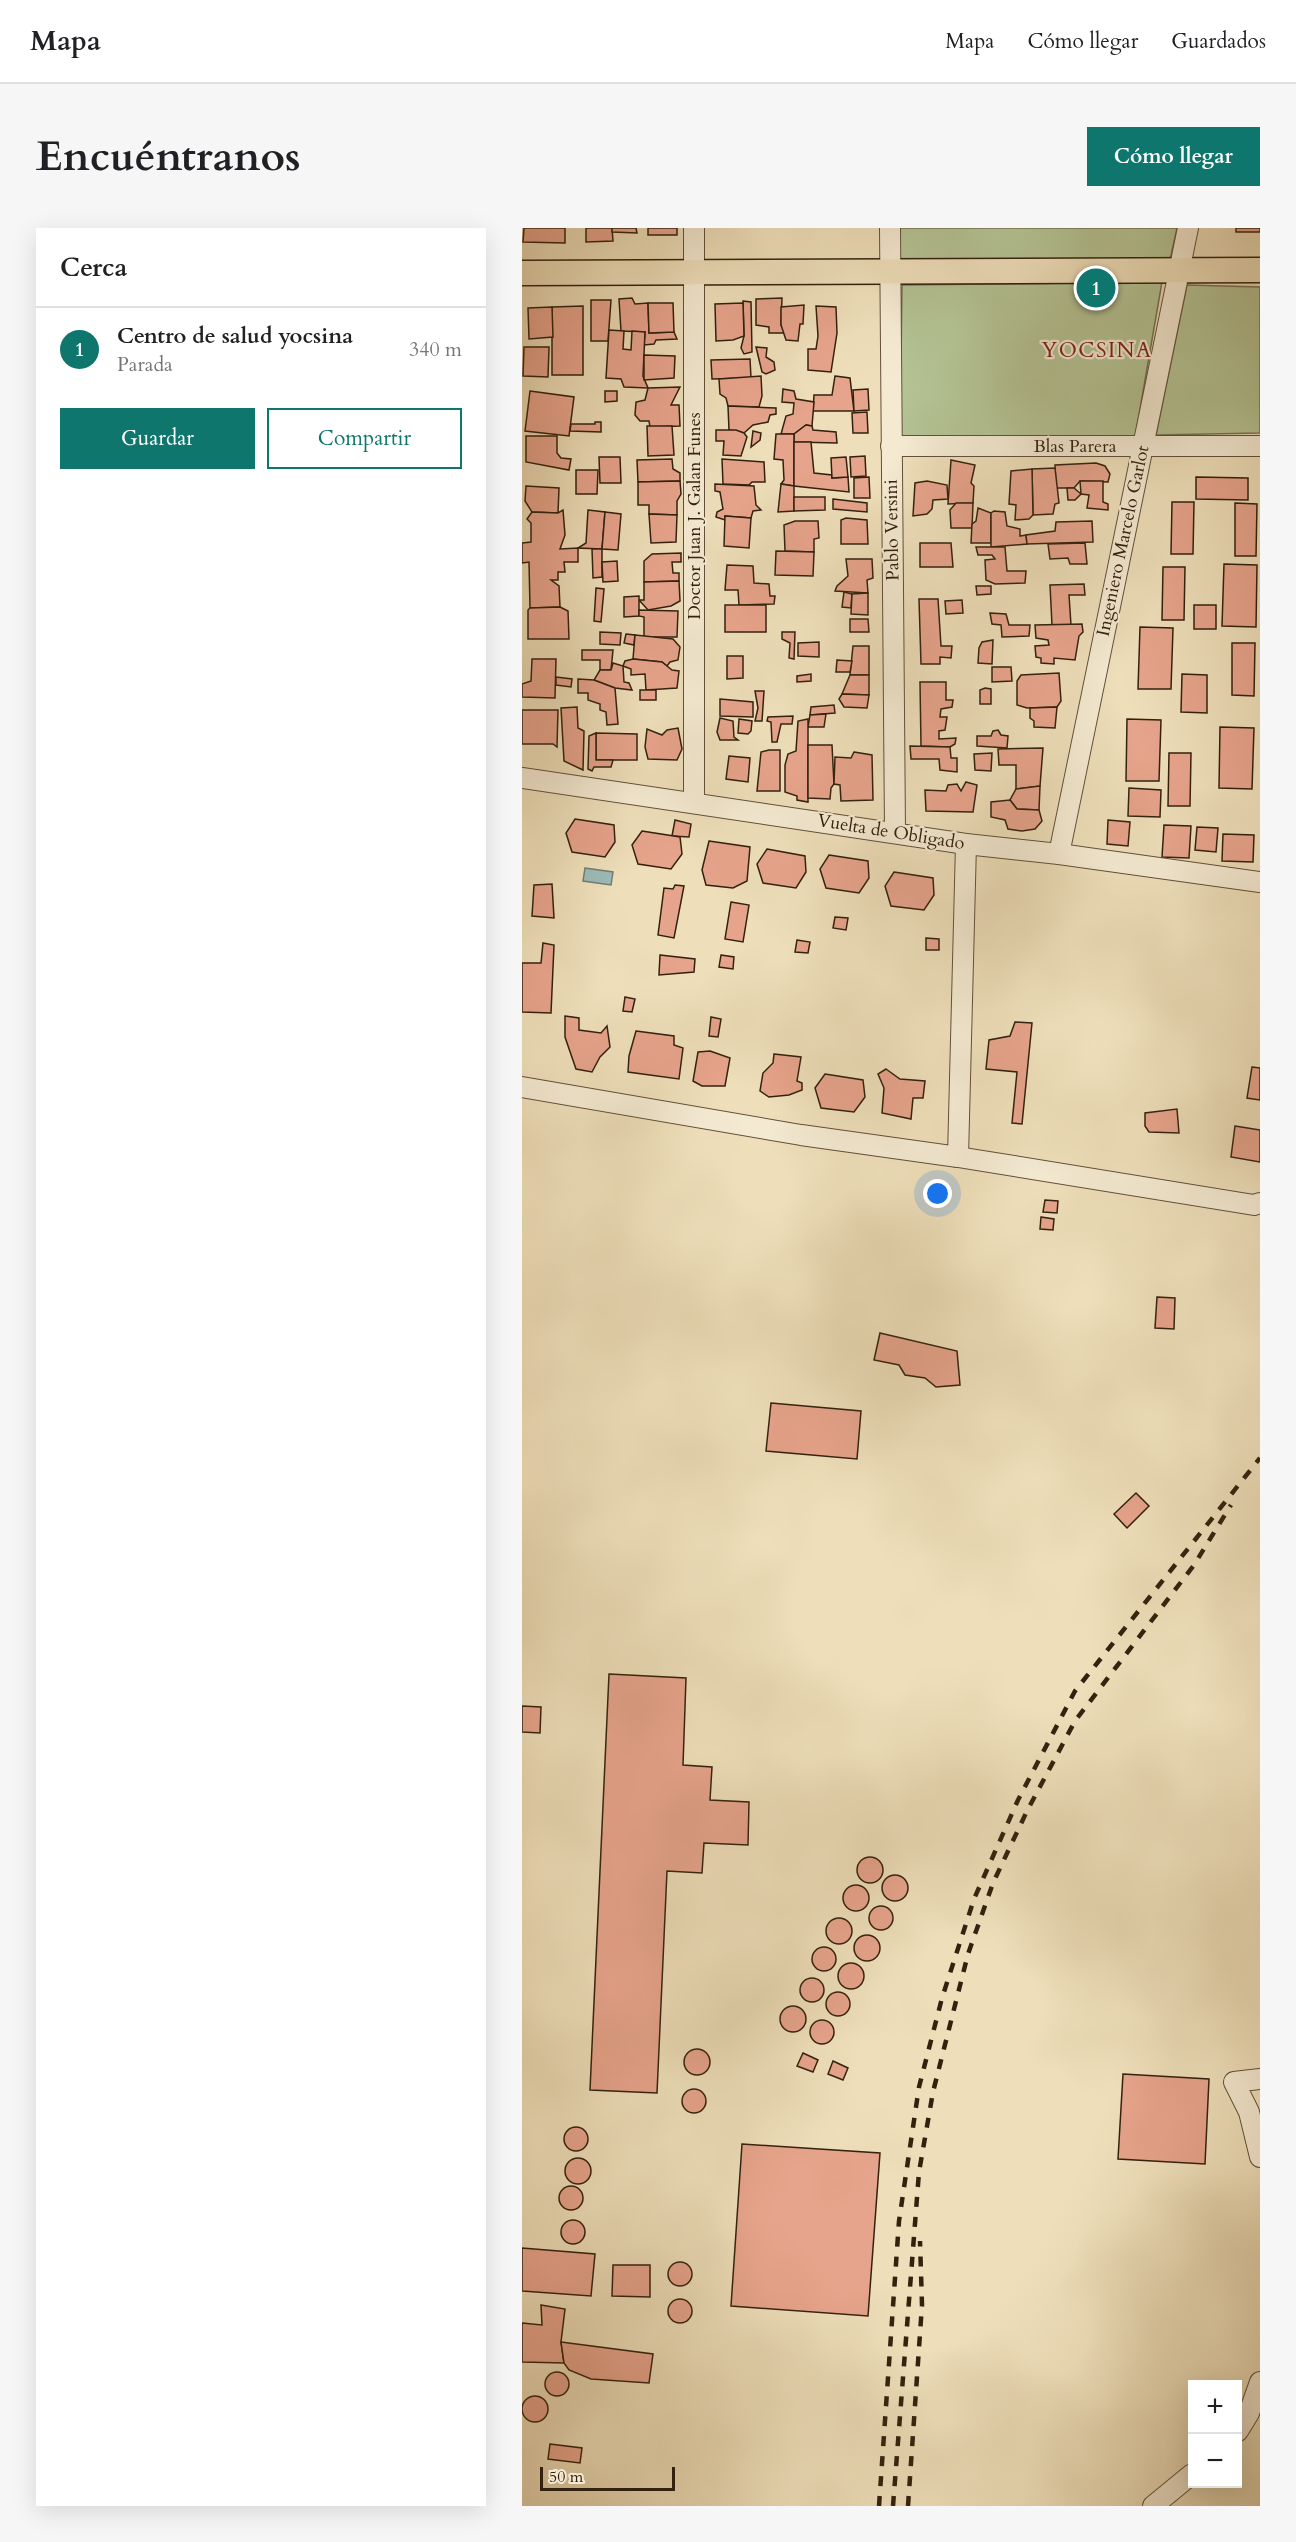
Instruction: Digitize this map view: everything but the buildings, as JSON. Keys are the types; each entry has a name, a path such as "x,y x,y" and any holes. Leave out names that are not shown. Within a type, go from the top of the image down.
{"main road":[{"path":"522,273 1260,270"}],"street":[{"name":"Doctor Juan J. Galan Funes","path":"694,228 694,803"},
{"name":"Pablo Versini","path":"890,228 895,832"},
{"name":"Ingeniero Marcelo Garlot","path":"1059,854 1188,228"},
{"name":"Blas Parera","path":"891,446 1260,446"},
{"name":"Vuelta de Obligado","path":"522,778 966,844 1059,854 1260,882"},
{"path":"958,1157 966,844"},
{"path":"522,1088 801,1135 958,1157 1254,1204 1260,1203"},
{"path":"1260,2079 1234,2082 1249,2112 1260,2157"},
{"path":"1242,2424 1249,2413 1260,2382"},
{"path":"1153,2506 1188,2477"}],"green space":[{"path":"899,228 1177,228 1170,260 898,261"},
{"path":"1162,282 1135,438 900,436 902,285"},
{"path":"1187,285 1260,287 1260,433 1156,435"}],"water":[{"path":"585,868 613,872 611,885 583,881"}],"railway":[{"path":"879,2506 899,2221 919,2087 942,1998 974,1899 1018,1800 1075,1691 1260,1458"},
{"path":"893,2506 919,2172 933,2092 968,1954 993,1883 1027,1811 1075,1721 1194,1565 1231,1505"},
{"path":"908,2506 922,2305 920,2241"}],"place":[{"name":"Centro de salud yocsina","path":"1096,288"}],"district":[{"name":"YOCSINA","path":"1097,350"}]}
